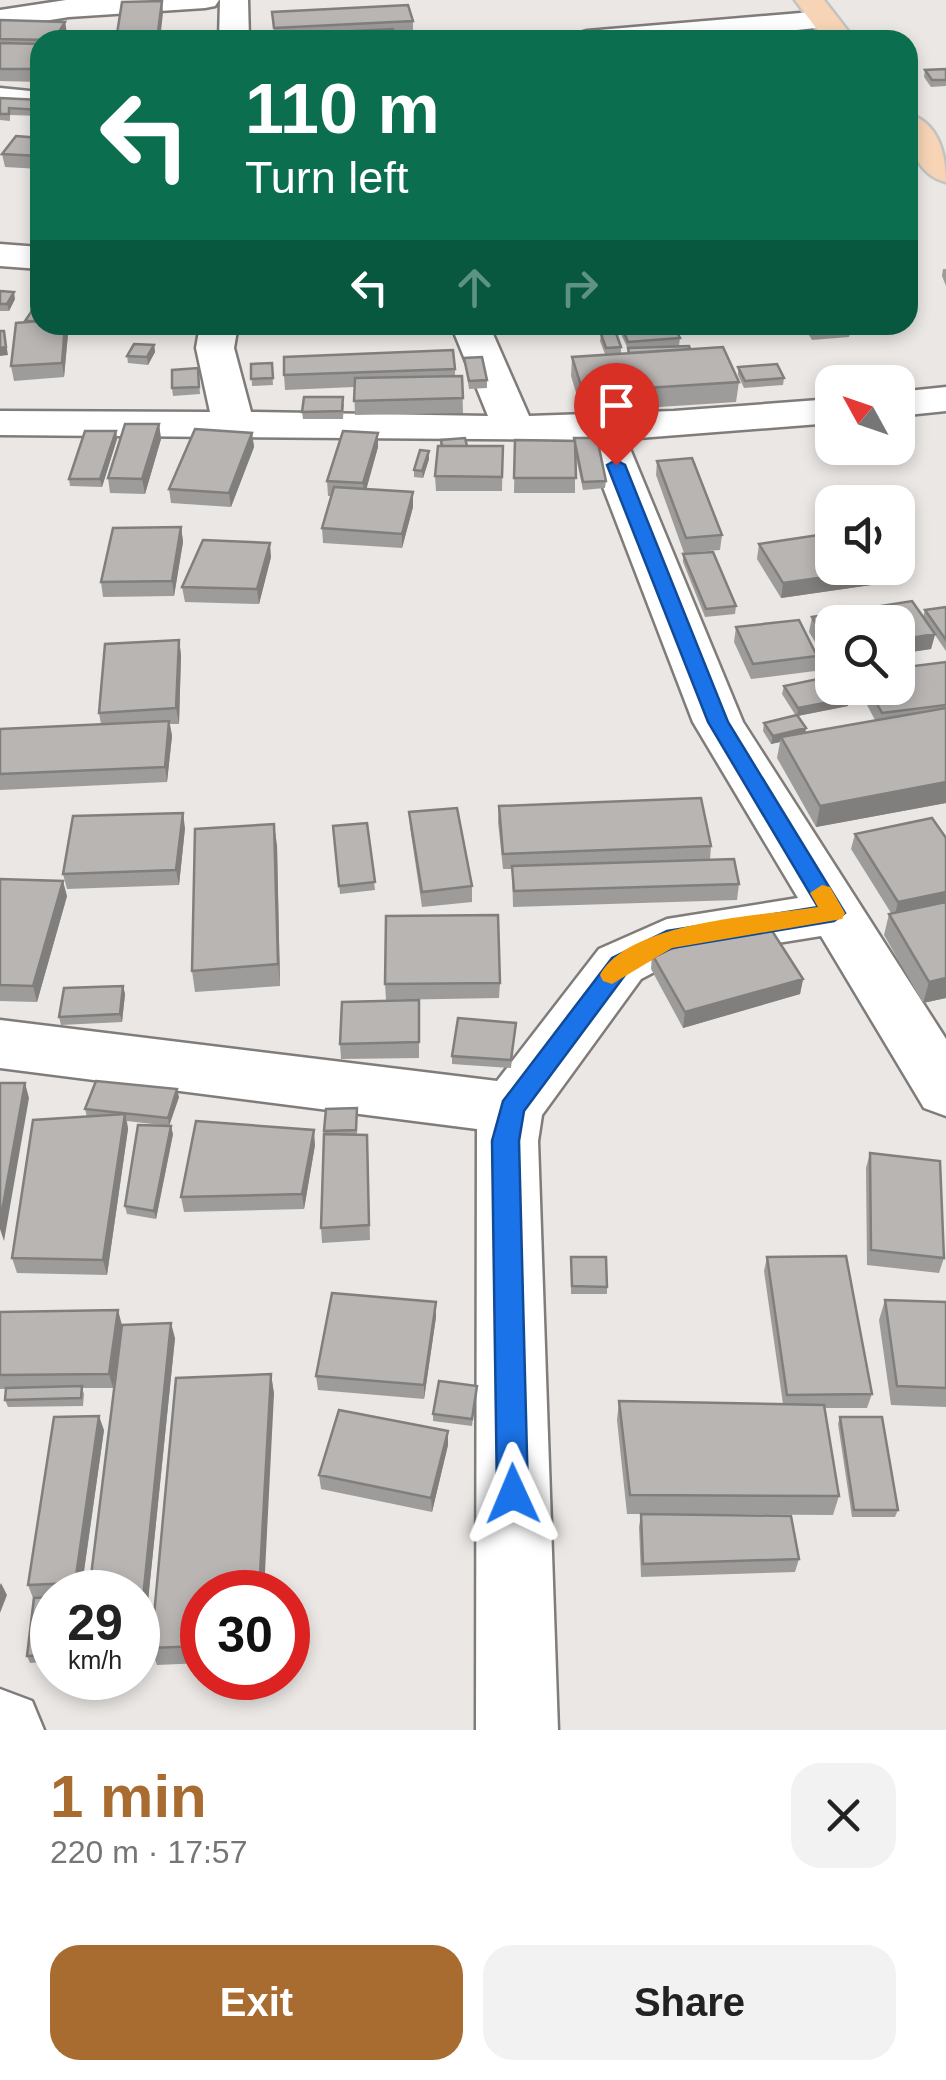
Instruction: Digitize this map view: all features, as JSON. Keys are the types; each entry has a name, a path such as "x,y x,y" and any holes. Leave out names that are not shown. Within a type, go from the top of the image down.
{"highway":[{"path":"918,137 946,172"}],"street":[{"path":"0,19 69,8 205,0"},
{"path":"234,0 234,30"},
{"path":"747,30 824,20"},
{"path":"0,98 30,100"},
{"path":"0,255 30,257"},
{"path":"217,335 215,348 234,424"},
{"path":"474,335 514,430"},
{"path":"915,402 946,399"},
{"path":"0,466 5,422 114,420 514,430 601,428 815,411"},
{"path":"601,428 718,722 946,1090"},
{"path":"518,1730 506,1141 512,1108 620,964 667,940 834,913"},
{"path":"0,1044 512,1108"}],"building":[{"path":"162,1 158,30 118,30 122,2"},
{"path":"408,5 413,21 274,28 272,12"},
{"path":"0,20 65,22 60,30 30,30 30,40 0,39"},
{"path":"0,43 30,44 30,69 0,69"},
{"path":"946,69 946,80 932,80 925,70"},
{"path":"0,98 30,100 30,109 9,108 9,114 0,114"},
{"path":"16,136 30,137 30,155 2,154"},
{"path":"0,291 14,292 7,304 0,304"},
{"path":"30,322 30,335 64,335 62,363 11,366 16,323"},
{"path":"0,331 4,331 6,347 0,348"},
{"path":"601,335 617,335 621,347 606,348"},
{"path":"625,335 680,338 628,342"},
{"path":"134,344 154,345 147,357 127,356"},
{"path":"723,347 739,382 583,392 572,357"},
{"path":"628,348 690,349 629,353"},
{"path":"453,350 455,369 284,375 284,357"},
{"path":"482,357 487,380 469,381 464,358"},
{"path":"272,363 273,378 251,379 251,364"},
{"path":"777,364 784,378 745,381 738,367"},
{"path":"198,368 199,387 172,388 172,370"},
{"path":"462,376 463,398 354,401 355,378"},
{"path":"304,397 343,397 342,411 302,412"},
{"path":"125,424 159,424 142,479 108,478"},
{"path":"195,429 252,433 229,493 169,489"},
{"path":"85,431 116,431 100,479 69,479"},
{"path":"343,431 378,433 363,483 327,481"},
{"path":"465,438 467,446 442,446 441,440"},
{"path":"574,438 597,438 606,481 583,482"},
{"path":"515,440 575,441 576,478 514,478"},
{"path":"438,446 503,446 502,477 435,476"},
{"path":"420,450 429,451 422,471 414,470"},
{"path":"692,458 722,535 686,538 657,461"},
{"path":"334,487 413,492 402,534 322,528"},
{"path":"181,527 172,581 101,582 113,528"},
{"path":"815,536 815,578 783,583 759,544"},
{"path":"203,540 270,543 257,589 182,587"},
{"path":"713,552 736,606 706,609 683,554"},
{"path":"915,605 935,634 915,637"},
{"path":"946,607 946,640 925,610"},
{"path":"799,620 815,656 753,664 736,627"},
{"path":"179,640 176,708 99,713 105,644"},
{"path":"946,662 946,705 882,713 878,705 915,705 915,666"},
{"path":"815,680 815,705 798,708 784,686"},
{"path":"946,708 946,782 820,806 781,737"},
{"path":"797,715 806,728 773,736 764,723"},
{"path":"169,721 165,767 0,774 0,729"},
{"path":"701,798 711,846 503,854 499,806"},
{"path":"457,808 472,886 422,892 409,812"},
{"path":"183,813 176,870 63,874 73,816"},
{"path":"932,818 946,838 946,892 898,902 855,834"},
{"path":"367,823 375,882 339,886 333,826"},
{"path":"274,824 278,964 192,971 195,829"},
{"path":"734,859 739,884 514,891 512,866"},
{"path":"0,879 63,881 33,986 0,985"},
{"path":"946,902 946,978 929,982 889,914"},
{"path":"498,915 500,983 385,984 386,916"},
{"path":"767,923 803,979 685,1012 652,954"},
{"path":"123,986 120,1014 59,1017 64,988"},
{"path":"419,1000 419,1042 340,1044 342,1002"},
{"path":"458,1018 516,1023 511,1060 452,1056"},
{"path":"96,1081 177,1089 168,1118 85,1109"},
{"path":"0,1083 25,1083 0,1222"},
{"path":"357,1108 356,1130 324,1131 326,1109"},
{"path":"125,1114 103,1260 12,1258 33,1120"},
{"path":"196,1121 314,1130 302,1194 181,1197"},
{"path":"138,1125 171,1126 154,1211 125,1206"},
{"path":"324,1134 367,1135 369,1225 321,1228"},
{"path":"870,1153 940,1161 944,1258 871,1250"},
{"path":"846,1256 872,1394 787,1395 767,1257"},
{"path":"571,1257 606,1257 607,1287 572,1286"},
{"path":"332,1293 436,1302 424,1385 316,1376"},
{"path":"885,1300 946,1302 946,1388 897,1386"},
{"path":"118,1310 109,1374 0,1375 0,1312"},
{"path":"171,1323 146,1570 92,1570 122,1325"},
{"path":"271,1374 260,1570 180,1570 180,1647 160,1648 158,1570 176,1378"},
{"path":"439,1381 477,1386 472,1419 433,1414"},
{"path":"82,1386 81,1398 5,1400 6,1388"},
{"path":"619,1401 824,1405 839,1496 630,1495"},
{"path":"339,1410 448,1431 431,1498 319,1475"},
{"path":"99,1416 77,1570 30,1570 54,1417"},
{"path":"840,1417 882,1417 898,1510 854,1510"},
{"path":"641,1514 791,1516 799,1559 643,1564"}],"slow traffic":[{"path":"612,975 620,964 667,940 834,913 822,893"}],"route":[{"path":"513,1494 506,1141 512,1108 620,964 667,940 834,913 718,722 616,465"}]}
